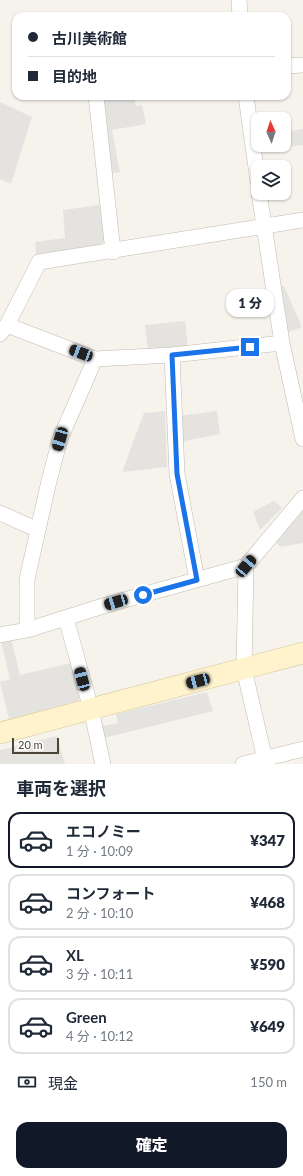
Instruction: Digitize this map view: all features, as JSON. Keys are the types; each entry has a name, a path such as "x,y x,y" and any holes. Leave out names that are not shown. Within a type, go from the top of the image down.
{"street":[{"path":"239,0 240,12"},
{"path":"291,66 303,65"},
{"path":"96,100 113,252"},
{"path":"247,100 255,160"},
{"path":"261,200 282,343 298,387 303,439"},
{"path":"282,343 172,355 95,358 4,329 39,262 113,252 303,220"},
{"path":"172,355 177,474 197,580"},
{"path":"27,630 27,579 49,481 60,439 95,358"},
{"path":"0,636 27,630 246,566 303,498"},
{"path":"0,513 38,530"},
{"path":"246,566 244,669 265,762"},
{"path":"66,618 91,709 103,764"},
{"path":"0,733 303,653"},
{"path":"243,764 265,762 303,749"}],"shaded area":[{"path":"99,100 135,100 136,106 142,105 146,124 112,130 120,172 109,174"},
{"path":"0,102 32,117 11,184 0,179"},
{"path":"303,129 303,145 291,146 291,131"},
{"path":"100,205 105,240 99,247 36,255 35,242 65,238 63,210"},
{"path":"279,286 284,286 302,327 286,333"},
{"path":"185,321 188,346 148,350 145,325"},
{"path":"165,411 167,467 122,472 144,413"},
{"path":"217,411 220,434 179,442 179,416"},
{"path":"274,501 282,508 260,530 253,512"},
{"path":"303,505 303,543 281,547 272,539"},
{"path":"11,639 20,675 71,663 80,700 9,719 0,682 10,679 1,641"},
{"path":"207,692 213,711 104,738 102,726 118,723 116,714"},
{"path":"57,736 65,764 0,764 0,750"}],"route":[{"path":"143,595 197,580 177,474 172,355 250,347"}]}
